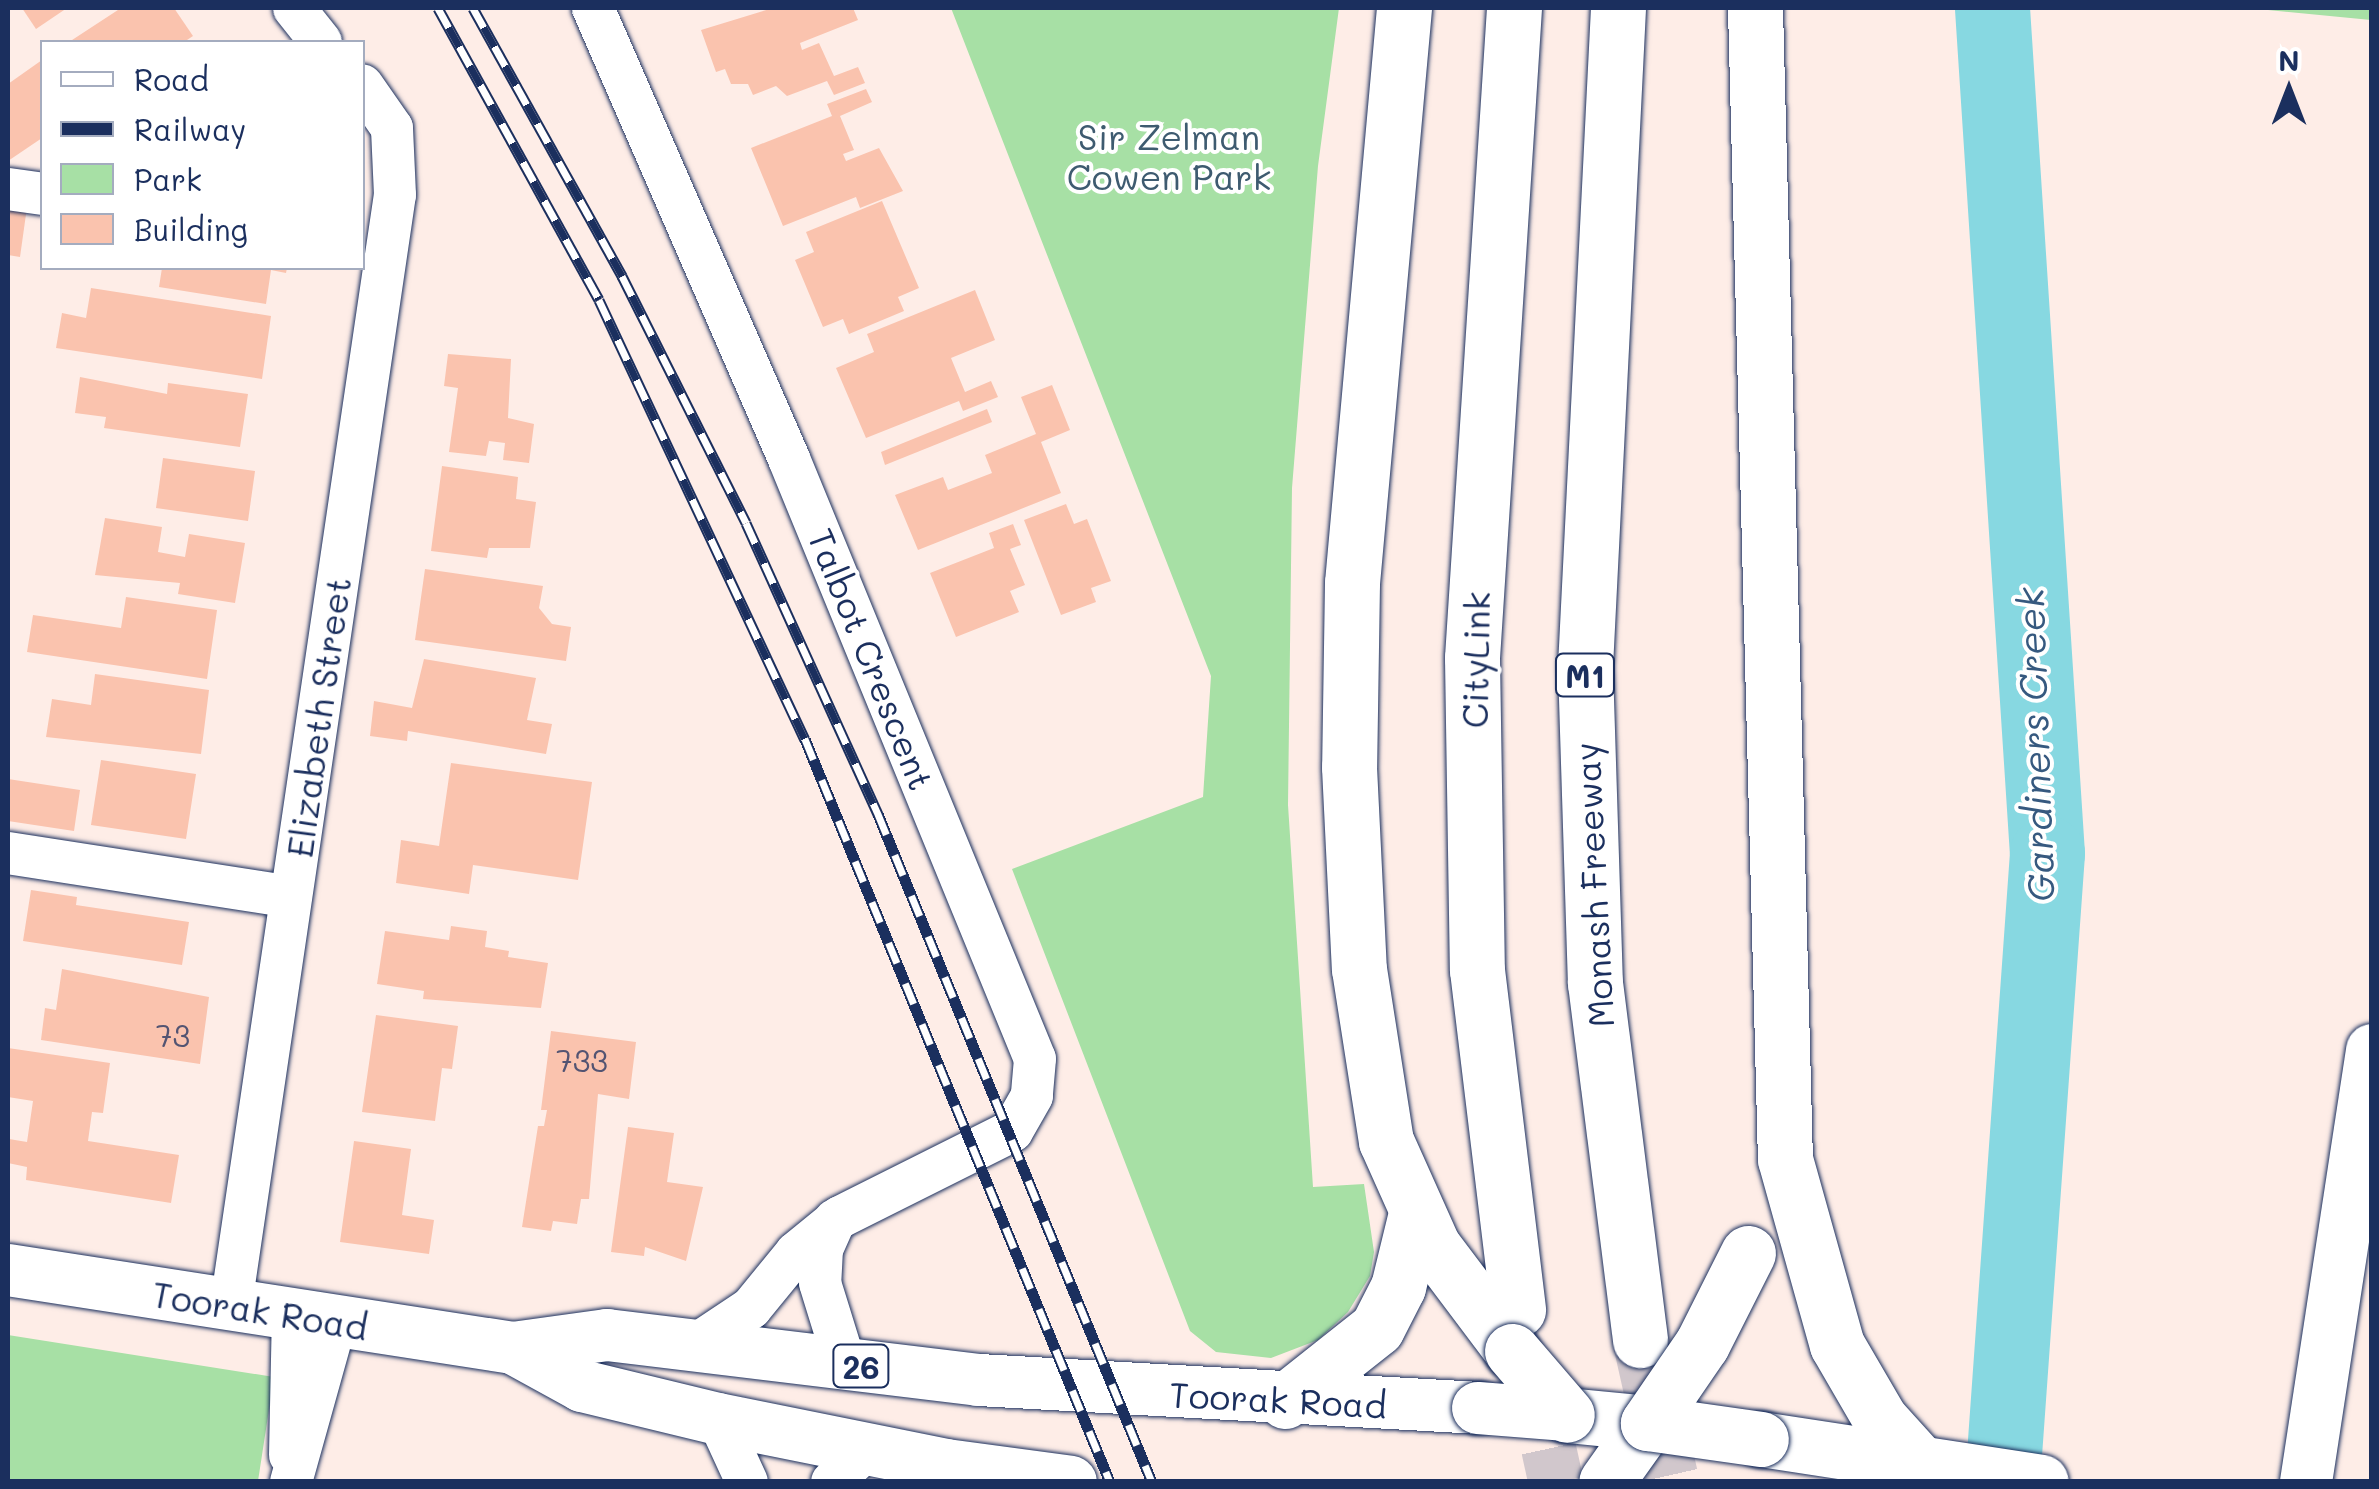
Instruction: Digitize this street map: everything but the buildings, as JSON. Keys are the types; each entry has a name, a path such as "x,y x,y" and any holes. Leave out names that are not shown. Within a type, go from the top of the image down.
{"highway":[{"path":"1404,8 1358,484 1349,768 1360,969 1386,1141 1416,1213 1453,1276 1567,1415"},
{"name":"CityLink","path":"1514,8 1472,658 1477,970 1518,1310"},
{"name":"Monash Freeway","path":"1618,8 1584,667 1595,983 1640,1340"},
{"path":"1755,8 1785,1159 1815,1272 1857,1384 1918,1461"},
{"path":"1628,1462 1702,1344 1748,1254 1785,1159"},
{"path":"1285,1400 1377,1328 1398,1287 1416,1213"},
{"name":"Toorak Road","path":"1567,1415 1628,1462 1918,1461 2041,1482"}],"main road":[{"path":"2306,1482 2372,1050"},
{"name":"Toorak Road","path":"8,1270 513,1348 608,1334 979,1380 1567,1415"},
{"name":"Toorak Road","path":"513,1348 582,1386 718,1418 849,1466 1070,1482"}],"street":[{"path":"294,8 319,40"},
{"name":"Talbot Crescent","path":"593,8 789,459 1035,1059 1032,1096 1012,1131 835,1220 750,1308 697,1344"},
{"name":"Elizabeth Street","path":"231,1306 291,897 375,246 397,167 392,128 365,89"},
{"path":"8,188 40,194"},
{"path":"8,853 291,897"},
{"path":"835,1220 822,1248 820,1283 845,1364"},
{"path":"292,1479 287,1418 315,1318"},
{"path":"718,1418 747,1482"}],"green space":[{"name":"Sir Zelman Cowen Park","path":"951,8 1339,8 1318,166 1292,488 1288,805 1313,1187 1364,1184 1374,1252 1370,1276 1348,1312 1318,1340 1271,1358 1216,1352 1190,1331 1012,869 1203,797 1211,676"},
{"path":"2248,8 2371,8 2371,20"},
{"path":"8,1335 274,1377 258,1481 8,1481"}],"waterway":[{"name":"Gardiners Creek","path":"1992,8 2047,853 2002,1482"}],"tunnel":[{"path":"1640,1340 1672,1482"},
{"path":"1531,1367 1556,1482"}],"railway":[{"path":"438,8 599,300 805,739 1110,1482"},
{"path":"473,8 622,276 746,523 878,814 1152,1482"}]}
